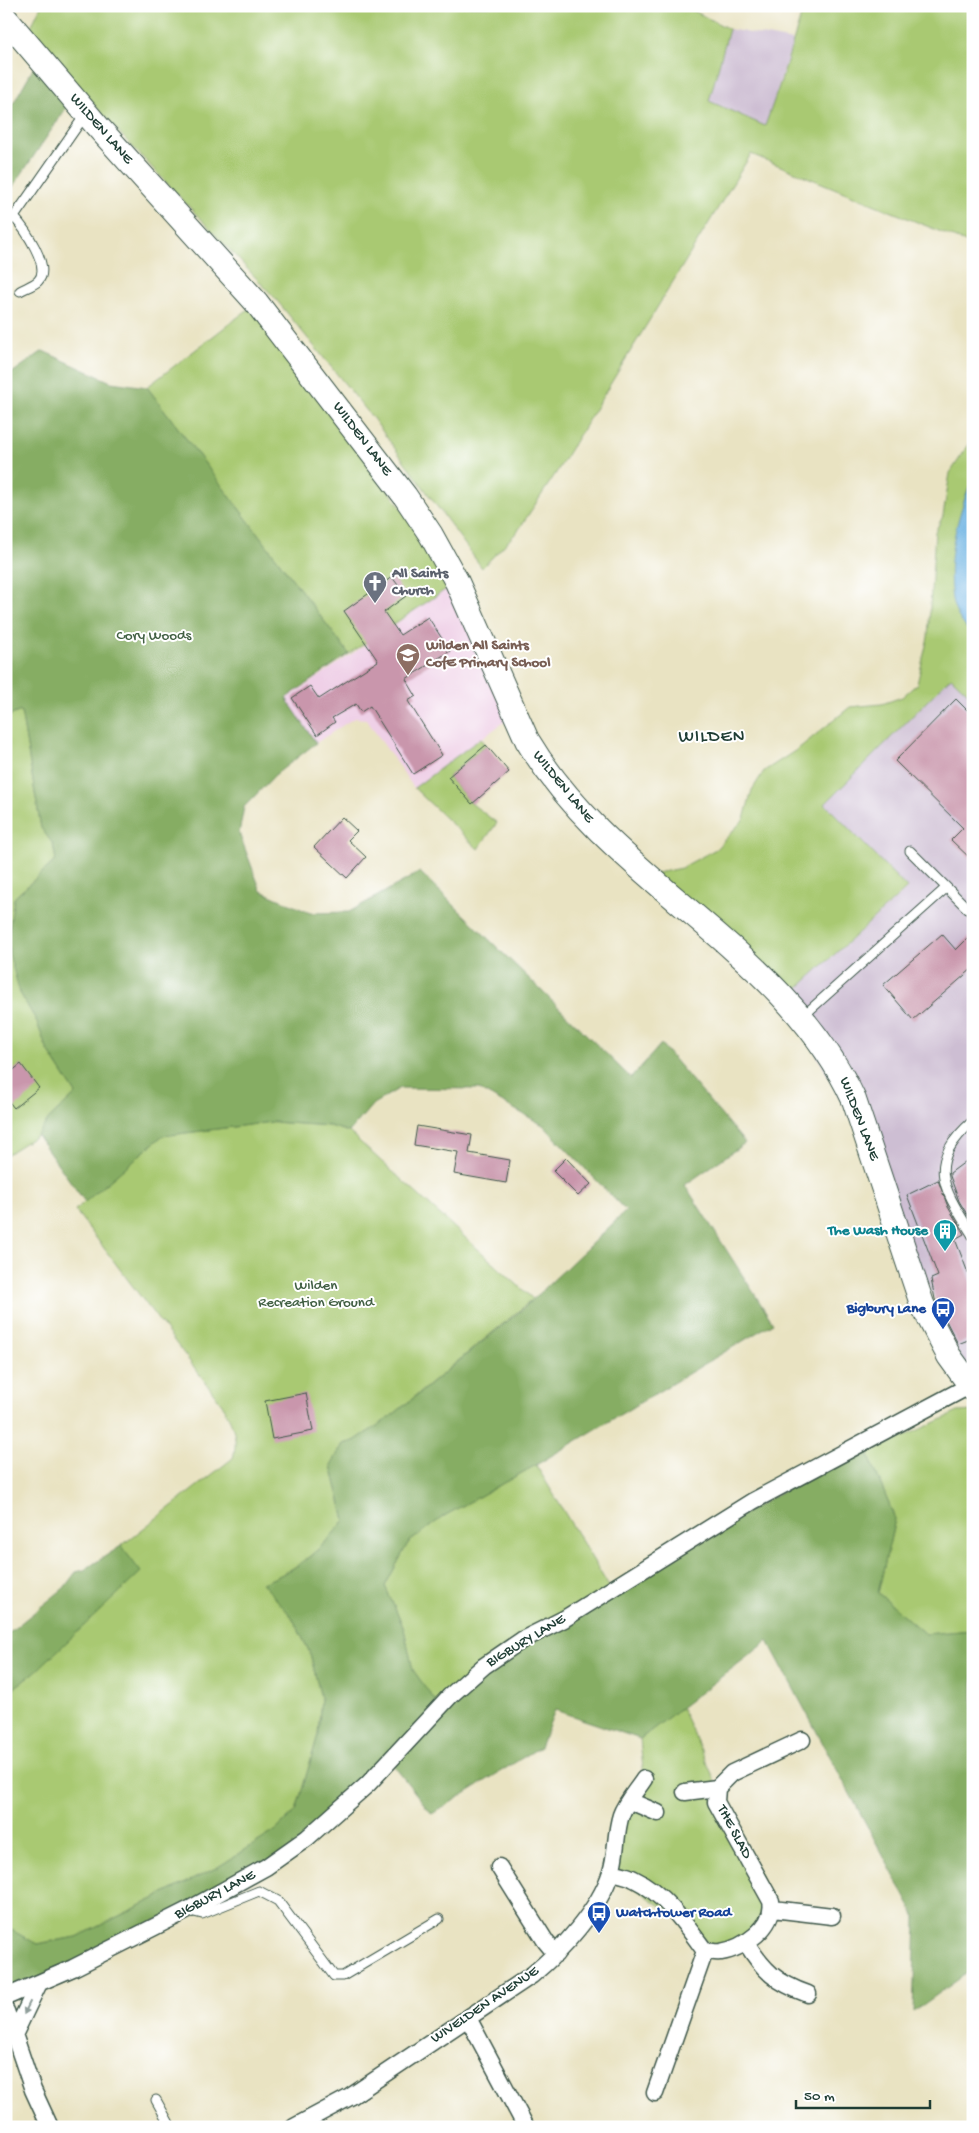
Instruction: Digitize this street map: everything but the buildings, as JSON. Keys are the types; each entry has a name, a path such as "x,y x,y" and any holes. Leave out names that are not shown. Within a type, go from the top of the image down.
{"street":[{"name":"WILDEN LANE","path":"6,19 86,112 256,302 405,496 457,582 527,740 542,764 565,793 595,827 671,897 760,974 802,1017 830,1054 846,1083 865,1131 922,1304 949,1356 971,1388"},
{"name":"BIGBURY LANE","path":"6,1997 73,1968 259,1872 307,1838 368,1784 461,1685 522,1640 564,1619 753,1501 971,1388"},
{"name":"THE SLAD","path":"773,1909 771,1901 716,1802 717,1788 732,1773 802,1740"},
{"name":"WIVELDEN AVENUE","path":"294,2127 350,2097 532,1975 556,1954 591,1910 611,1872 621,1814 644,1780"},
{"path":"685,1792 717,1788"},
{"path":"630,1801 658,1812"},
{"path":"500,1867 546,1942 556,1954"},
{"path":"611,1872 634,1879 657,1895 682,1920 705,1951 719,1953 746,1942 766,1925 773,1909 832,1916"},
{"path":"746,1942 757,1961 770,1975 785,1985 808,1994"},
{"path":"655,2093 705,1951"},
{"path":"15,2033 39,1983"},
{"path":"6,2011 34,2090 50,2127"},
{"path":"468,2018 526,2127"}],"lane":[{"path":"6,224 14,217 86,112"},
{"path":"14,217 26,229 42,265 42,273 38,281 20,291"},
{"path":"910,851 973,914"},
{"path":"802,1017 946,888"},
{"path":"973,1121 946,1151 942,1167 943,1179 950,1195 973,1236"},
{"path":"188,1910 202,1914 259,1891 278,1901 334,1976 343,1976 439,1919"},
{"path":"156,2100 171,2127"}],"shaded area":[{"path":"729,29 793,41 765,127 709,101"},
{"name":"Wilden All Saints CofE Primary School","path":"457,582 515,714 414,788 366,719 354,718 316,743 286,699"},
{"path":"951,676 973,698 973,1389 877,1167 786,999 907,889 825,804"}],"green space":[{"path":"41,6 684,6 729,29 709,101 765,126 804,6 972,6 973,245 751,154 556,473 517,532 482,568 372,417 274,297 111,124 29,31"},
{"path":"34,67 71,101 6,197 6,116"},
{"path":"251,307 457,582 349,654 147,387"},
{"name":"Cory Woods","path":"43,351 111,382 147,387 349,654 286,698 316,743 275,775 244,807 239,833 261,891 310,913 349,912 420,872 631,1078 661,1044 745,1143 685,1185 773,1323 536,1465 444,1516 408,1543 385,1586 404,1629 413,1670 439,1706 461,1685 860,1444 868,1453 895,1519 878,1593 925,1634 973,1630 973,1969 913,2012 916,1917 768,1641 640,1739 555,1710 540,1747 432,1814 390,1761 286,1854 6,1997 6,1927 37,1944 77,1937 218,1867 275,1831 296,1811 318,1735 321,1698 310,1653 292,1617 262,1583 287,1572 308,1558 327,1541 345,1520 331,1465 343,1444 354,1441 389,1418 525,1307 626,1211 543,1125 478,1089 400,1088 373,1104 349,1132 330,1126 272,1122 162,1136 85,1202 37,1135 50,1118 76,1094 47,1049 36,1020 20,993 9,954 8,937 14,898 56,860 53,844 41,828 21,711 6,717 6,377"},
{"path":"973,438 973,476 956,534 951,569 951,587 962,620 973,636 973,698 951,677 825,804 907,888 786,999 647,875 681,868 716,849 744,819 752,790 764,771 798,749 850,707 882,704 902,697 917,684 928,637 935,532 943,516 950,473"},
{"path":"21,711 41,828 53,844 56,860 14,898 20,993 36,1020 47,1049 76,1094 50,1118 37,1135 6,1155 6,717"},
{"path":"481,738 486,745 448,777 472,804 497,823 478,849 414,788"},
{"name":"Wilden Recreation Ground","path":"272,1122 330,1126 349,1132 533,1299 389,1418 354,1441 343,1444 331,1466 345,1520 318,1549 299,1564 263,1583 292,1617 310,1653 321,1698 318,1735 296,1811 275,1831 218,1867 77,1937 36,1944 6,1927 6,1694 34,1673 134,1564 121,1546 233,1458 235,1450 235,1437 222,1404 75,1210 162,1136"},
{"path":"973,1411 973,1630 925,1634 878,1593 895,1519 868,1453 958,1412"},
{"path":"536,1465 611,1590 439,1707 413,1670 404,1629 385,1586 408,1543 444,1516"},
{"path":"121,1546 141,1572 34,1673 6,1694 6,1635 64,1588 76,1572 84,1570"},
{"path":"681,1707 771,1901 770,1919 719,1953 682,1920 611,1872 621,1814 644,1779 640,1739"}],"water":[{"path":"973,478 973,636 960,619 953,604 951,568 954,537 962,507"}],"place":[{"name":"All Saints Church","path":"375,604"},
{"name":"Wilden All Saints CofE Primary School","path":"408,676"},
{"name":"The Wash House","path":"945,1252"},
{"name":"Bigbury Lane","path":"943,1330"},
{"name":"Watchtower Road","path":"599,1934"}],"district":[{"name":"WILDEN","path":"712,737"}]}
